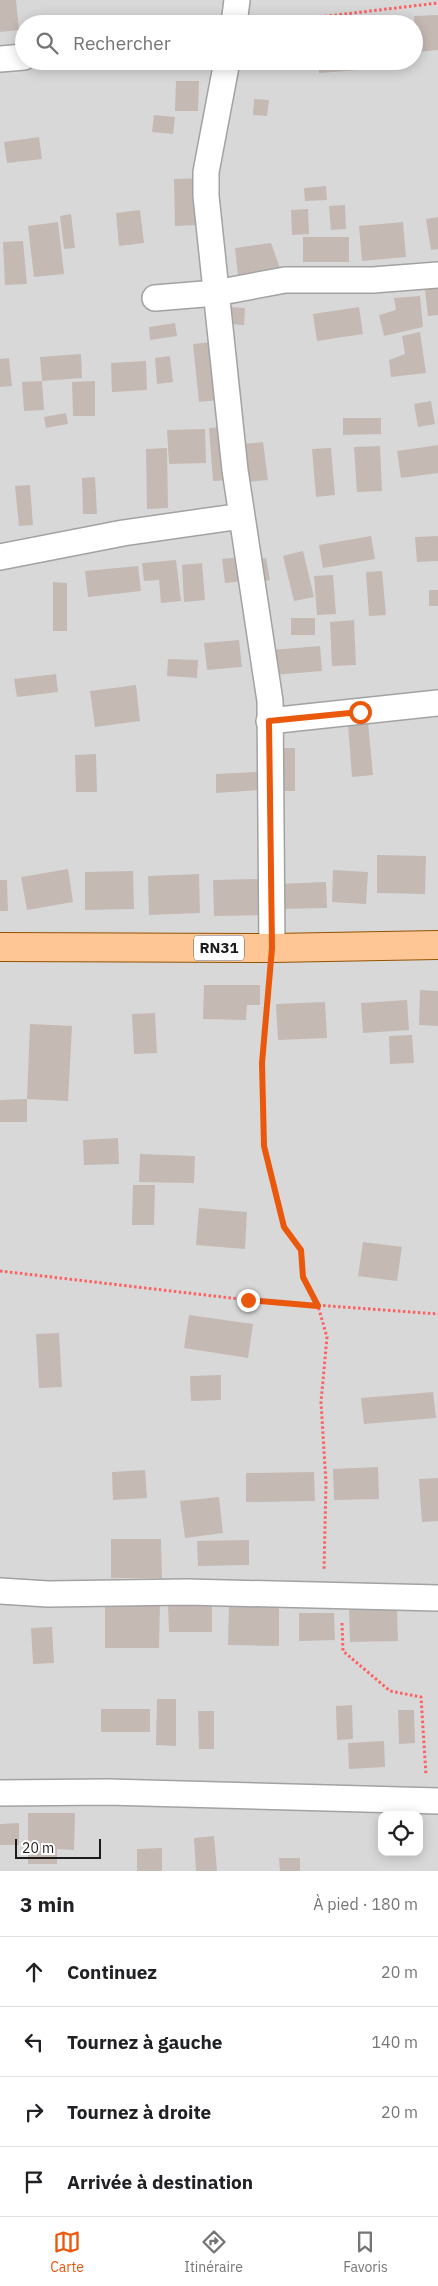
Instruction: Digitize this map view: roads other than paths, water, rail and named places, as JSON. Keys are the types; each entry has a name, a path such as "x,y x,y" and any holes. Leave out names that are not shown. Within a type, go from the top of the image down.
{"main road":[{"name":"RN31","path":"0,948 438,946"}],"street":[{"path":"235,15 237,0"},
{"path":"0,60 15,58"},
{"path":"225,70 206,172 206,196 235,470 270,701 272,948"},
{"path":"155,298 216,293 285,280 373,280 438,275"},
{"path":"0,557 123,533 242,516"},
{"path":"269,721 438,703"},
{"path":"0,1591 48,1594 188,1592 438,1598"},
{"path":"0,1793 108,1792 433,1801"}]}
